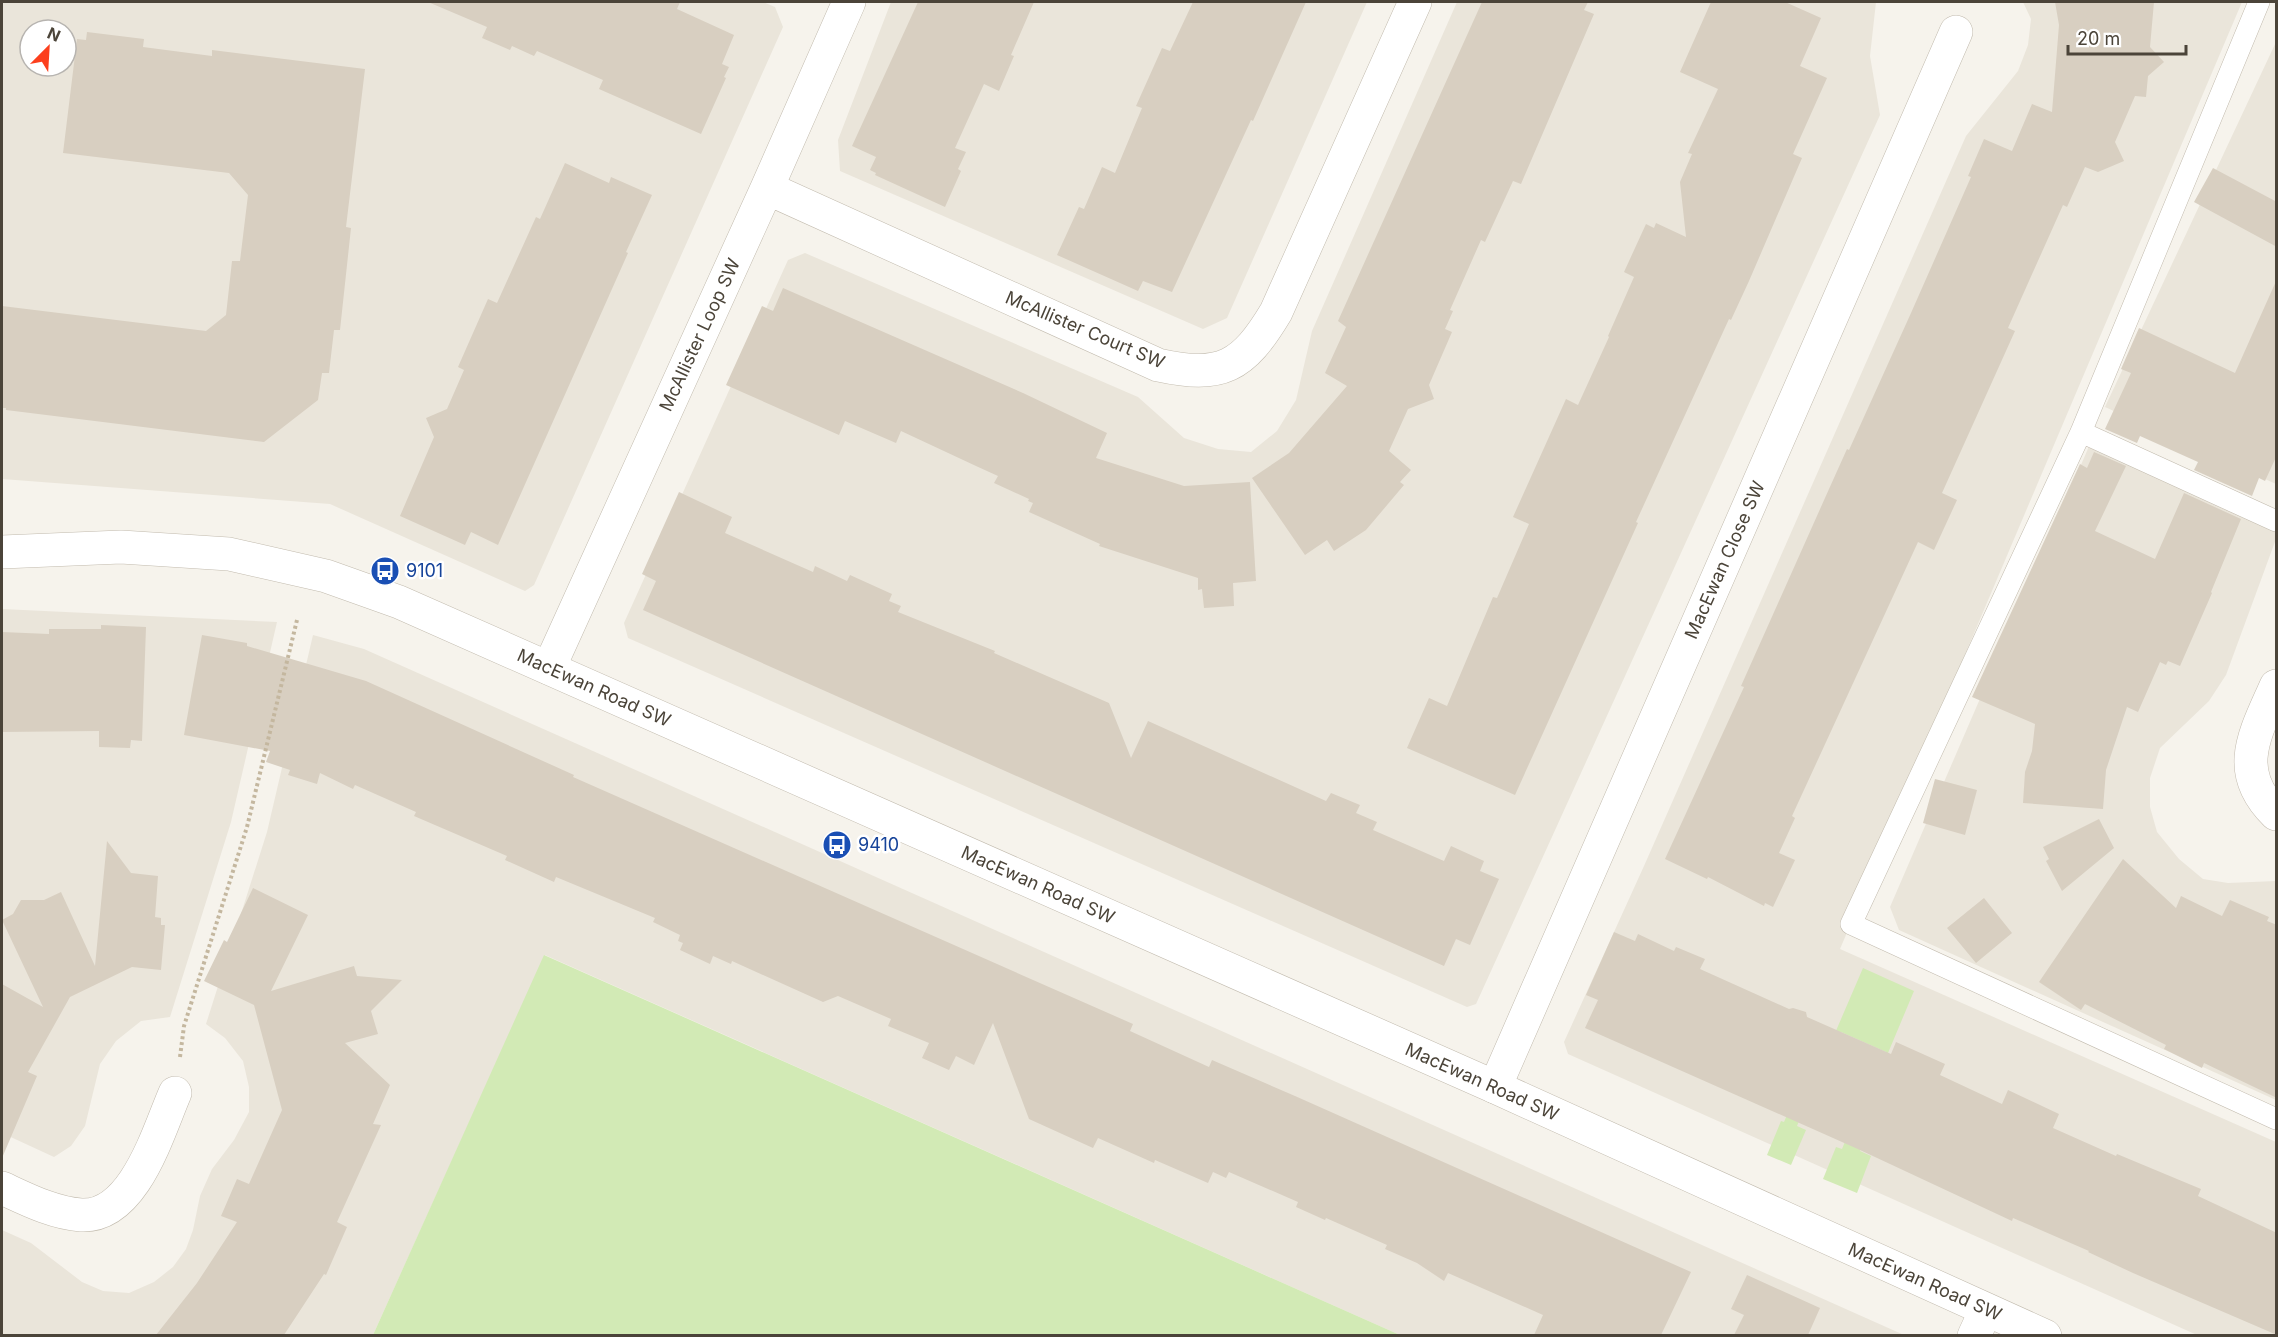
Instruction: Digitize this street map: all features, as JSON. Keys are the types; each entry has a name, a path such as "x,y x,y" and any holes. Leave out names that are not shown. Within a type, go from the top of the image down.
{"street":[{"name":"McAllister Loop SW","path":"549,668 849,2"},
{"name":"McAllister Court SW","path":"767,188 1158,365 1185,371 1207,371 1223,367 1234,362 1249,350 1276,312 1414,2"},
{"name":"MacEwan Close SW","path":"1495,1087 1956,32"},
{"name":"MacEwan Road SW","path":"2,552 121,547 229,554 327,576 399,602 1495,1087 1980,1323 2045,1335"},
{"path":"2277,686 2257,728 2250,750 2250,765 2254,786 2265,803 2277,814"},
{"path":"2,1188 39,1205 63,1212 82,1215 100,1211 128,1191 139,1174 175,1093"}],"lane":[{"path":"2259,2 2082,432 1851,924 2277,1119"},
{"path":"2082,432 2277,521"}],"path":[{"path":"175,1093 184,1026 247,828 297,620"}],"shaded area":[{"path":"2,2 763,2 775,7 783,27 534,585 525,591 330,504 2,479"},
{"path":"891,2 1367,2 1227,318 1203,329 840,171 838,140"},
{"path":"1457,2 1876,2 1870,56 1880,115 1476,1004 1467,1007 628,638 624,623 788,260 805,253 1138,397 1184,438 1218,449 1251,452 1277,431 1296,400 1312,331"},
{"path":"2023,2 2242,2 1840,949 2276,1142 2276,1335 2197,1335 1568,1054 1564,1042 1966,136 2018,71 2028,45 2031,19"},
{"path":"2276,42 2276,484 2105,407"},
{"path":"2090,444 2276,527 2276,539 2226,675 2209,701 2160,748 2150,778 2150,807 2157,832 2179,859 2203,879 2228,883 2276,881 2276,1100 1899,930 1890,907"},
{"path":"2,609 277,622 231,822 170,1017 141,1021 116,1041 100,1064 85,1126 71,1146 54,1157 2,1133"},
{"path":"313,635 364,649 1904,1335 1400,1335 545,955 373,1335 2,1335 2,1230 31,1243 82,1282 103,1291 129,1293 154,1282 173,1267 186,1249 193,1230 200,1196 212,1169 234,1140 249,1112 249,1087 243,1061 225,1038 206,1024 267,832"}],"green space":[{"path":"544,955 1400,1335 373,1335"},
{"path":"1863,968 1914,991 1883,1065 1886,1052 1841,1032 1829,1047"},
{"path":"1802,1079 1804,1109 1797,1126 1806,1130 1791,1165 1767,1155"},
{"path":"1855,1117 1873,1122 1860,1151 1871,1156 1857,1193 1823,1179 1836,1147 1842,1149"}],"building":[{"path":"428,2 680,2 677,9 734,35 722,64 729,67 701,134 599,89 603,80 537,51 534,56 512,46 510,50 482,38 487,27"},
{"path":"918,2 1034,2 1011,55 1014,56 999,91 984,84 955,148 966,152 958,169 961,171 945,207 875,175 876,173 870,170 876,157 852,146"},
{"path":"1193,2 1306,2 1253,121 1251,120 1172,292 1143,281 1138,291 1057,255 1079,207 1084,209 1102,167 1115,173 1142,108 1136,106 1162,48 1170,51"},
{"path":"1482,2 1588,2 1584,10 1594,14 1521,184 1513,181 1485,242 1481,240 1450,310 1453,311 1445,329 1452,332 1429,385 1434,399 1408,409 1389,451 1411,470 1400,482 1404,485 1366,530 1334,551 1327,540 1305,555 1252,478 1289,453 1347,386 1325,373 1346,327 1338,321"},
{"path":"1711,2 1785,2 1821,18 1800,66 1827,78 1793,154 1802,158 1749,281 1731,320 1729,319 1636,522 1638,523 1515,795 1407,748 1429,698 1447,706 1493,597 1497,598 1529,524 1513,517 1566,399 1578,405 1609,337 1634,277 1624,272 1646,224 1654,228 1656,223 1686,237 1680,182 1692,154 1688,153 1718,89 1680,72"},
{"path":"2055,2 2154,2 2150,47 2164,62 2148,76 2146,97 2135,96 2115,142 2124,161 2098,172 2085,167 2067,207 2063,205 2008,328 2015,331 1942,493 1957,500 1934,550 1918,542 1792,816 1795,818 1779,853 1795,860 1773,907 1765,903 1764,906 1708,877 1707,879 1665,859 1744,687 1741,686 1847,449 1849,450 1911,313 1971,177 1968,176 1984,139 2012,151 2032,104 2052,112 2059,25"},
{"path":"87,32 144,39 143,47 212,56 212,50 365,69 346,227 351,228 340,330 334,330 329,373 322,373 318,400 264,442 2,408 2,306 206,331 226,315 232,261 240,261 248,195 229,173 63,153 72,78 78,78 78,39 86,40"},
{"path":"565,163 609,183 611,177 652,195 498,545 471,532 465,545 400,516 434,437 426,418 447,409 464,370 458,367 488,299 497,303 536,217 540,219"},
{"path":"2213,168 2277,202 2277,247 2194,202"},
{"path":"2277,279 2277,455 2265,481 2259,478 2252,496 2194,470 2198,462 2140,436 2137,443 2105,429 2131,373 2121,369 2139,328 2235,373"},
{"path":"783,288 1023,393 1107,433 1096,458 1184,486 1250,482 1256,581 1233,583 1234,606 1204,608 1202,589 1198,590 1198,578 1099,546 1100,544 1029,512 1033,503 994,483 998,476 901,431 896,443 845,421 839,435 726,385 762,306 773,311"},
{"path":"2094,452 2126,466 2095,531 2155,559 2184,493 2241,519 2180,666 2168,661 2166,665 2160,662 2138,712 2127,707 2106,770 2103,809 2023,803 2025,772 2032,751 2035,724 1972,697 2080,464 2087,468"},
{"path":"679,492 732,517 725,533 813,572 815,566 847,581 850,575 892,594 889,601 901,606 898,612 995,651 994,653 1109,703 1131,758 1148,721 1326,801 1331,793 1360,805 1356,813 1377,822 1373,830 1444,861 1451,846 1484,861 1480,871 1499,879 1470,945 1456,939 1444,966 643,610 656,581 642,574"},
{"path":"101,625 146,627 142,741 131,740 130,748 99,747 99,731 2,732 2,632 49,634 49,629 101,629"},
{"path":"202,635 247,643 247,646 366,681 574,775 573,777 1133,1024 1130,1031 1209,1067 1212,1060 1691,1272 1661,1335 1534,1335 1543,1315 1448,1273 1444,1281 1417,1263 1385,1249 1387,1245 1296,1207 1298,1202 1229,1172 1226,1178 1213,1172 1208,1183 1155,1160 1154,1163 1098,1138 1093,1148 1029,1119 993,1023 974,1065 956,1056 949,1070 922,1058 929,1043 888,1026 891,1019 838,996 823,1002 732,961 731,964 713,956 710,964 680,950 683,943 678,941 680,935 653,922 655,918 556,877 554,882 505,860 507,856 414,816 416,812 355,785 353,789 320,773 317,784 288,775 290,770 266,762 270,751 184,735"},
{"path":"1935,779 1977,790 1965,835 1923,823"},
{"path":"2099,819 2114,848 2062,891 2046,861 2049,859 2043,847"},
{"path":"107,841 131,873 158,876 155,917 161,918 161,925 165,925 161,970 132,967 70,997 28,1072 37,1076 2,1158 2,984 43,1007 2,920 13,914 21,900 44,900 61,892 95,966"},
{"path":"2123,859 2176,908 2181,896 2222,916 2230,900 2269,917 2267,921 2277,925 2277,1098 2204,1063 2202,1068 2164,1049 2166,1045 2085,1004 2081,1010 2039,982"},
{"path":"253,888 308,915 271,991 354,966 357,976 402,980 371,1011 378,1034 345,1043 390,1085 373,1124 381,1125 337,1222 347,1227 326,1275 324,1274 284,1335 156,1335 197,1283 237,1222 221,1216 237,1179 249,1184 282,1110 254,1005 204,981 224,940 227,942"},
{"path":"1984,898 2012,933 1976,963 1947,928"},
{"path":"1614,932 1635,941 1638,934 1674,951 1676,947 1705,959 1700,969 1789,1009 1806,1012 1807,1017 1891,1054 1896,1042 1945,1064 1940,1075 2002,1104 2008,1090 2059,1114 2053,1128 2116,1156 2117,1154 2201,1189 2198,1196 2277,1233 2277,1335 2013,1218 2012,1221 1860,1150 1585,1028 1598,1000 1586,995"},
{"path":"1747,1275 1820,1308 1808,1335 1734,1335 1744,1315 1731,1309"}],"place":[{"name":"9101","path":"385,571"},
{"name":"9410","path":"837,845"}]}
